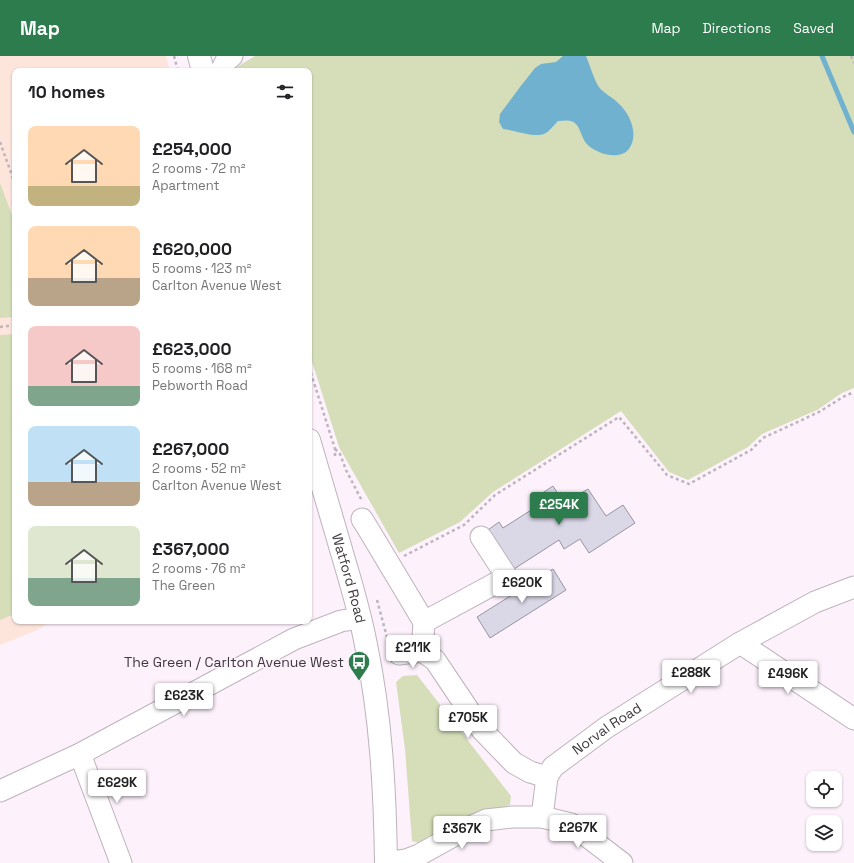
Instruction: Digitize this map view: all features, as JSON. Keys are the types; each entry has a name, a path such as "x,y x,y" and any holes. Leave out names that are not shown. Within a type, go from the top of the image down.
{"main road":[{"path":"199,56 203,68"},
{"name":"Watford Road","path":"312,450 360,618 370,665 380,740 384,786 386,862"}],"street":[{"path":"222,68 226,61 232,56"},
{"path":"363,512 370,532 424,622 422,651"},
{"path":"424,622 507,577 481,537"},
{"name":"Norval Road","path":"547,777 552,767 607,727 740,643 815,602 854,587"},
{"path":"0,791 80,754 294,638 341,621 360,618"},
{"path":"740,643 854,719"},
{"path":"399,654 422,651 435,660 482,730 514,763 530,772 547,777 542,817"},
{"path":"80,754 121,863"},
{"path":"386,862 406,860 419,855 464,830 486,820 512,817 542,817 571,824 622,863"}],"path":[{"path":"174,56 182,66"},
{"path":"852,56 854,63"},
{"path":"0,142 12,176"},
{"path":"0,327 12,325"},
{"path":"389,564 464,525 495,495 620,417 667,475 689,484 751,450 763,438 819,412 854,392"},
{"path":"335,449 340,454 363,512"}],"shaded area":[{"path":"0,56 166,56 169,68 12,68 12,624 47,624 35,631 0,645"}],"green space":[{"path":"255,56 854,56 854,388 842,393 817,410 762,434 748,447 688,480 669,472 621,411 493,492 460,522 399,553 339,447 312,362 312,68 235,68"},
{"path":"0,183 12,215 12,317 0,318"},
{"path":"12,334 12,615 0,620 0,335"},
{"path":"417,675 511,796 510,805 462,818 419,843 412,841 405,749 396,682 403,676"}],"water":[{"path":"563,56 586,56 599,87 622,107 630,119 633,132 632,144 624,153 612,155 600,153 586,143 579,128 574,122 570,121 558,121 548,132 540,135 503,129 499,122 500,114 535,68 541,64 556,62"}],"building":[{"path":"553,486 558,494 561,492 566,499 574,494 576,496 588,489 606,516 623,505 635,523 589,553 580,539 564,549 559,540 514,569 488,530 499,522 503,528 536,507 532,500"},
{"path":"553,569 566,590 490,638 477,617"}],"waterway":[{"path":"822,56 854,132"}],"place":[{"name":"The Green / Carlton Avenue West","path":"359,682"}]}
